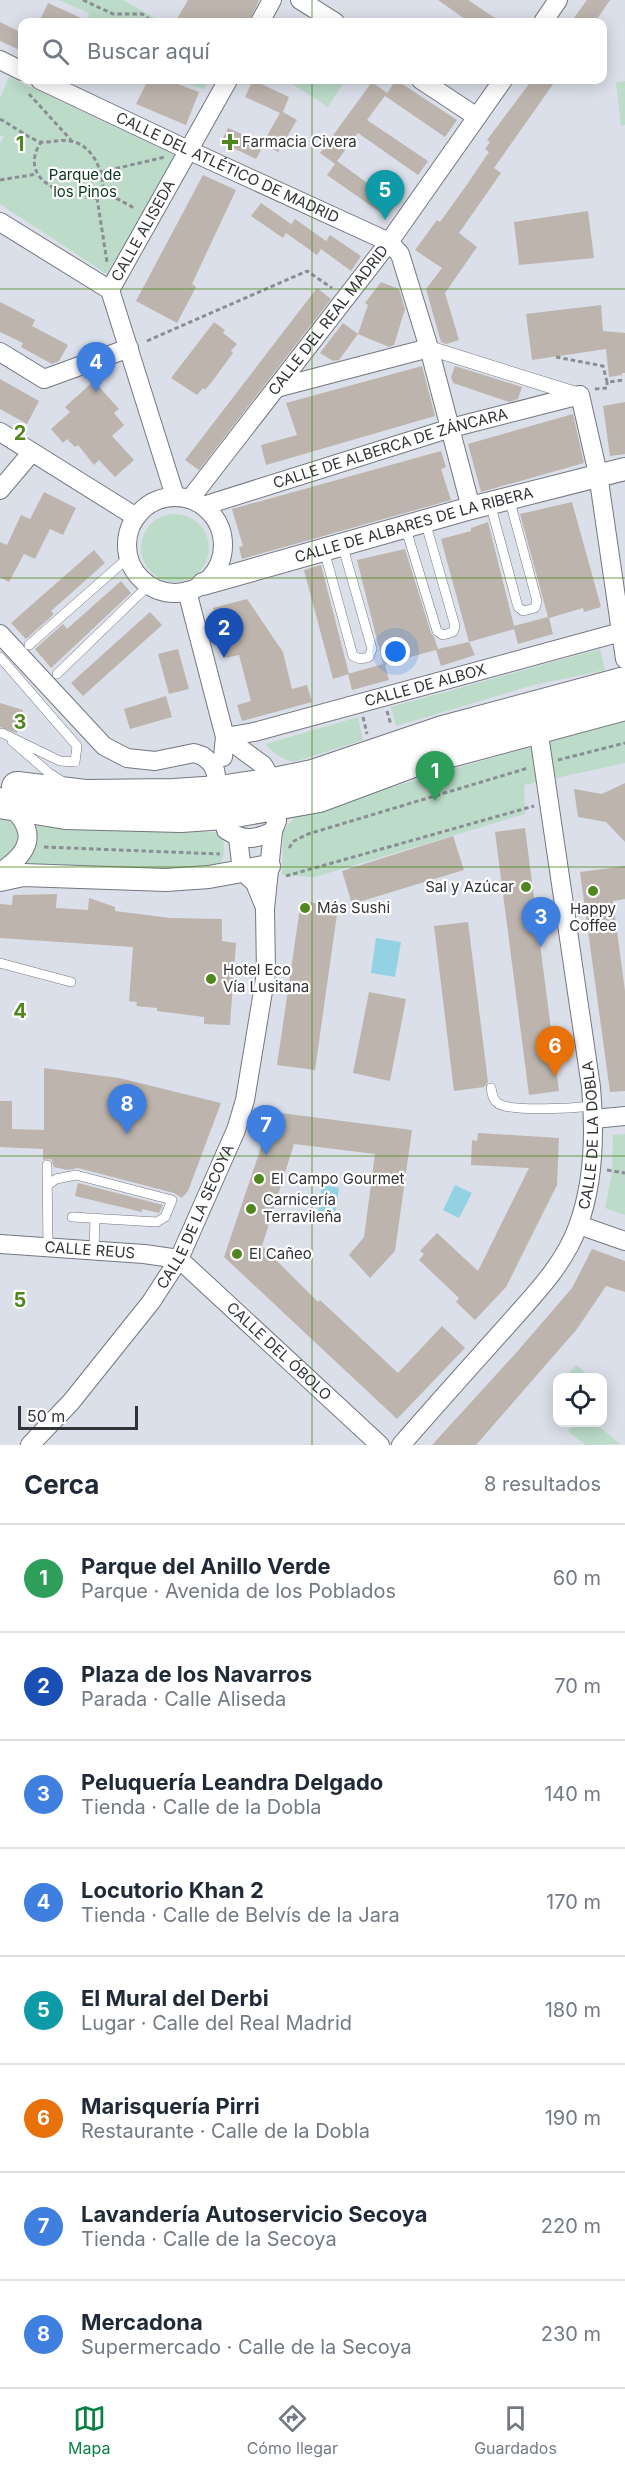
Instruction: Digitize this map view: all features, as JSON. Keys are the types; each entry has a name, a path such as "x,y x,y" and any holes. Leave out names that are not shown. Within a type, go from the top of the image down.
{"main road":[{"path":"269,793 293,808 316,786 443,730 625,682"},
{"path":"3,797 85,795 177,806 223,808 269,793 283,773 316,786 625,705"},
{"path":"3,797 66,814 177,806 223,808"}],"street":[{"path":"262,18 272,0"},
{"path":"300,0 329,18"},
{"path":"546,18 558,0"},
{"path":"0,60 18,76"},
{"name":"CALLE DEL ATLÉTICO DE MADRID","path":"48,84 182,152 389,242"},
{"name":"CALLE ALISEDA","path":"190,500 129,348 110,290 182,152 225,84"},
{"path":"427,84 477,117"},
{"name":"CALLE DEL REAL MADRID","path":"190,500 389,242 500,84"},
{"path":"0,222 110,290"},
{"path":"389,242 400,254 451,428 490,503"},
{"path":"0,352 44,380 129,348"},
{"path":"276,388 429,348 587,392 598,474 617,554 625,659"},
{"name":"CALLE DE ALBERCA DE ZÁNCARA","path":"190,500 587,392"},
{"path":"0,432 136,517"},
{"path":"0,490 32,452"},
{"name":"CALLE DE ALBARES DE LA RIBERA","path":"195,587 490,503 625,469"},
{"path":"190,500 214,517 221,530 223,545 220,560 213,573 195,587 161,590 149,585 140,577 129,557 127,543 130,529 136,517 152,503 190,500"},
{"path":"195,587 225,737 223,808 230,860 209,877"},
{"name":"CALLE DE ALBOX","path":"225,737 254,732 623,632"},
{"path":"0,634 104,746 127,758 155,761 194,753 203,756 223,808 257,839 269,793 225,737"},
{"name":"CALLE DE LA DOBLA","path":"401,1445 544,1284 570,1245 579,1225 590,1173 593,1112 538,728"},
{"name":"CALLE DE LA SECOYA","path":"30,1445 71,1402 151,1302 179,1259 236,1130 245,1100 266,973 265,909 279,865 269,793"},
{"path":"0,872 21,856 29,833 21,816 3,797"},
{"name":"CALLE DE LA SECOYA","path":"223,808 242,871 255,883 265,909"},
{"path":"0,880 23,875 166,880 209,877 279,865"},
{"path":"593,1112 625,1116"},
{"path":"579,1225 625,1241"},
{"name":"CALLE REUS","path":"0,1244 94,1250 179,1259"},
{"name":"CALLE DEL ÓBOLO","path":"179,1259 380,1445"}],"lane":[{"path":"490,503 537,601 535,608 523,611 518,607 490,503"},
{"path":"415,524 455,626 453,632 443,635 436,631 415,524"},
{"path":"333,547 372,649 369,657 360,659 353,656 333,547"},
{"path":"29,645 129,557"},
{"path":"57,674 149,585"},
{"path":"0,657 77,746 75,762 60,761 1,732"},
{"path":"1,732 49,773 85,795"},
{"path":"0,963 71,982"},
{"path":"491,1088 493,1098 497,1103 507,1106 593,1112"},
{"path":"47,1165 48,1247"},
{"path":"48,1185 56,1179 76,1175 172,1200 165,1216 157,1222 72,1217"},
{"path":"94,1250 95,1218"}],"path":[{"path":"83,0 113,14 142,14 148,18"},
{"path":"26,84 73,141 97,161 104,180 103,191 97,198 81,198 64,194 46,183 37,174 35,163 37,148 41,142"},
{"path":"0,119 41,142 73,141"},
{"path":"101,172 182,152"},
{"path":"0,180 37,174"},
{"path":"103,191 143,214"},
{"path":"97,198 108,265"},
{"path":"147,341 307,271 338,292"},
{"path":"556,357 603,366 607,388 587,392"},
{"path":"607,382 625,380"},
{"path":"386,706 393,731"},
{"path":"362,713 369,739"},
{"path":"558,760 625,743"},
{"path":"279,865 294,841 308,834 529,767"},
{"path":"279,865 536,806"},
{"path":"40,846 223,808"},
{"path":"605,1170 625,1173"}],"green space":[{"path":"59,0 123,0 155,18 88,18 89,13"},
{"name":"Parque de los Pinos","path":"9,77 18,81 18,84 24,84 175,155 110,276 0,204 0,143 4,137 0,135 0,98"},
{"path":"625,81 625,125 621,125 616,82"},
{"path":"189,84 206,84 204,89"},
{"path":"292,84 342,84 328,107"},
{"path":"168,514 182,514 194,519 204,529 209,548 204,567 194,577 182,582 168,582 156,577 146,567 141,555 141,541 146,529 156,519"},
{"path":"600,649 605,670 530,686 396,726 391,707"},
{"path":"358,717 363,740 294,762 278,756 266,744"},
{"path":"625,719 625,763 524,785 525,814 315,877 282,875 283,831 297,815"},
{"path":"0,810 219,833 224,844 223,855 221,863 208,870 0,867"},
{"path":"625,1134 625,1215 605,1208 612,1173 613,1135"},
{"path":"576,1365 586,1373 569,1373"},
{"path":"572,1427 600,1427 620,1444 585,1445 568,1431"}],"water":[{"path":"376,938 401,942 395,977 371,973"},
{"path":"322,1185 339,1188 334,1222 317,1219"},
{"path":"455,1185 472,1193 459,1218 443,1210"}],"building":[{"path":"188,0 259,0 251,18 177,18"},
{"path":"438,0 468,0 495,18 463,18"},
{"path":"587,0 610,0 598,18 574,18"},
{"path":"48,3 81,18 41,18"},
{"path":"0,22 18,31 18,49 0,41"},
{"path":"146,84 178,84 199,92 186,125 136,104"},
{"path":"251,84 261,84 289,97 283,112 297,120 278,152 264,144 256,159 221,142 228,128 263,143 280,113 245,97"},
{"path":"371,84 375,84 387,93 367,120 428,161 418,175 358,133 337,161 396,204 387,217 327,175 335,164 320,153"},
{"path":"393,84 402,84 457,120 445,137 385,96"},
{"path":"529,84 553,84 494,168 501,173 459,233 477,247 445,293 459,340 446,344 441,342 426,289 442,268 415,250 437,220 440,222 489,152 485,149 490,142 487,140"},
{"path":"203,175 236,190 192,284 196,287 177,323 136,301"},
{"path":"261,203 291,224 288,229 295,219 326,241 330,235 361,256 351,271 321,249 317,255 286,233 283,238 251,216"},
{"path":"588,211 594,258 519,265 514,222"},
{"path":"381,282 399,289 405,309 394,345 389,347 358,334 368,305 365,303"},
{"path":"317,288 331,299 199,470 185,460"},
{"path":"0,302 35,320 32,326 68,345 59,361 52,364 21,347 23,343 0,332"},
{"path":"601,305 603,331 625,333 625,373 609,377 606,349 532,360 526,314"},
{"path":"214,322 225,330 223,333 237,344 214,379 205,390 203,388 197,395 171,378"},
{"path":"343,323 358,334 339,360 333,361 320,353"},
{"path":"422,366 435,416 266,465 261,445 297,435 286,403"},
{"path":"455,366 522,387 518,399 509,402 453,383 451,377"},
{"path":"0,379 39,401 27,424 0,409"},
{"path":"94,381 119,409 114,413 124,425 112,436 134,460 115,477 99,460 94,465 78,445 75,447 67,439 63,443 51,429 70,412 65,407"},
{"path":"625,402 625,454 610,456 603,406"},
{"path":"573,414 584,463 481,492 468,444"},
{"path":"441,451 446,467 441,469 451,500 242,559 239,547 243,546 232,509"},
{"path":"44,492 76,508 63,535 50,529 35,559 24,554 9,582 0,577 0,542 7,545 21,515 30,519"},
{"path":"572,502 601,607 584,612 583,608 549,618 553,634 518,644 514,629 469,642 441,539 471,531 471,528 488,522 514,626 548,617 520,514"},
{"path":"405,549 438,649 469,642 475,655 441,666 436,650 399,660 385,665 389,680 352,690 348,674 383,664 357,560"},
{"path":"94,550 105,563 51,611 54,614 26,639 11,623"},
{"path":"321,565 349,674 333,679 304,570"},
{"path":"121,581 131,593 51,668 35,649 63,624 67,629"},
{"path":"247,599 283,652 292,689 307,685 312,702 242,721 237,705 251,701 239,655 226,658 213,608"},
{"path":"150,612 162,625 83,696 71,683"},
{"path":"178,649 189,689 169,694 158,654"},
{"path":"166,696 172,717 130,729 124,709"},
{"path":"0,703 23,710 17,733 0,727"},
{"path":"625,783 625,842 606,822 578,817 574,789 602,794"},
{"path":"525,828 559,1091 529,1095 495,832"},
{"path":"453,836 464,870 352,904 342,871"},
{"path":"625,866 625,899 613,901 625,991 625,1091 610,1092 580,872"},
{"path":"57,894 56,908 88,910 89,898 115,907 115,911 170,918 222,919 222,941 236,943 230,1025 204,1024 204,1017 157,1011 157,1008 136,1006 137,1002 129,1001 133,947 0,938 0,904 12,905 13,895"},
{"path":"301,901 338,907 315,1070 277,1065"},
{"path":"468,922 488,1082 484,1087 454,1091 434,926"},
{"path":"369,992 406,999 390,1081 353,1073"},
{"path":"44,1068 119,1078 221,1103 188,1191 182,1198 174,1193 78,1168 67,1170 54,1167 51,1159 43,1160 43,1149 0,1147 0,1101 12,1101 12,1129 44,1130"},
{"path":"273,1112 412,1130 395,1251 370,1278 349,1255 364,1237 375,1154 294,1144 262,1246 318,1302 320,1300 398,1373 442,1326 465,1348 397,1419 224,1257"},
{"path":"478,1133 559,1138 557,1185 506,1287 475,1320 456,1302 459,1298 419,1260 424,1254 420,1251 437,1233 478,1271 529,1168 471,1165 472,1140 477,1141"},
{"path":"78,1183 163,1205 159,1213 142,1209 142,1212 75,1196"},
{"path":"592,1249 625,1261 625,1292 606,1286 577,1329 476,1445 432,1445 572,1288"}],"place":[{"name":"Farmacia Civera","path":"230,142"},
{"name":"El Mural del Derbi","path":"385,220"},
{"name":"Locutorio Khan 2","path":"96,392"},
{"name":"Plaza de los Navarros","path":"224,658"},
{"name":"Parque del Anillo Verde","path":"435,801"},
{"name":"Sal y Azúcar","path":"526,887"},
{"name":"Happy Coffee","path":"593,891"},
{"name":"Más Sushi","path":"305,908"},
{"name":"Peluquería Leandra Delgado","path":"541,947"},
{"name":"Hotel Eco Vía Lusitana","path":"211,979"},
{"name":"Marisquería Pirri","path":"555,1076"},
{"name":"Mercadona","path":"127,1134"},
{"name":"Lavandería Autoservicio Secoya","path":"266,1155"},
{"name":"El Campo Gourmet","path":"259,1179"},
{"name":"Carnicería Terravileña","path":"251,1209"},
{"name":"El Cañeo","path":"237,1254"}]}
